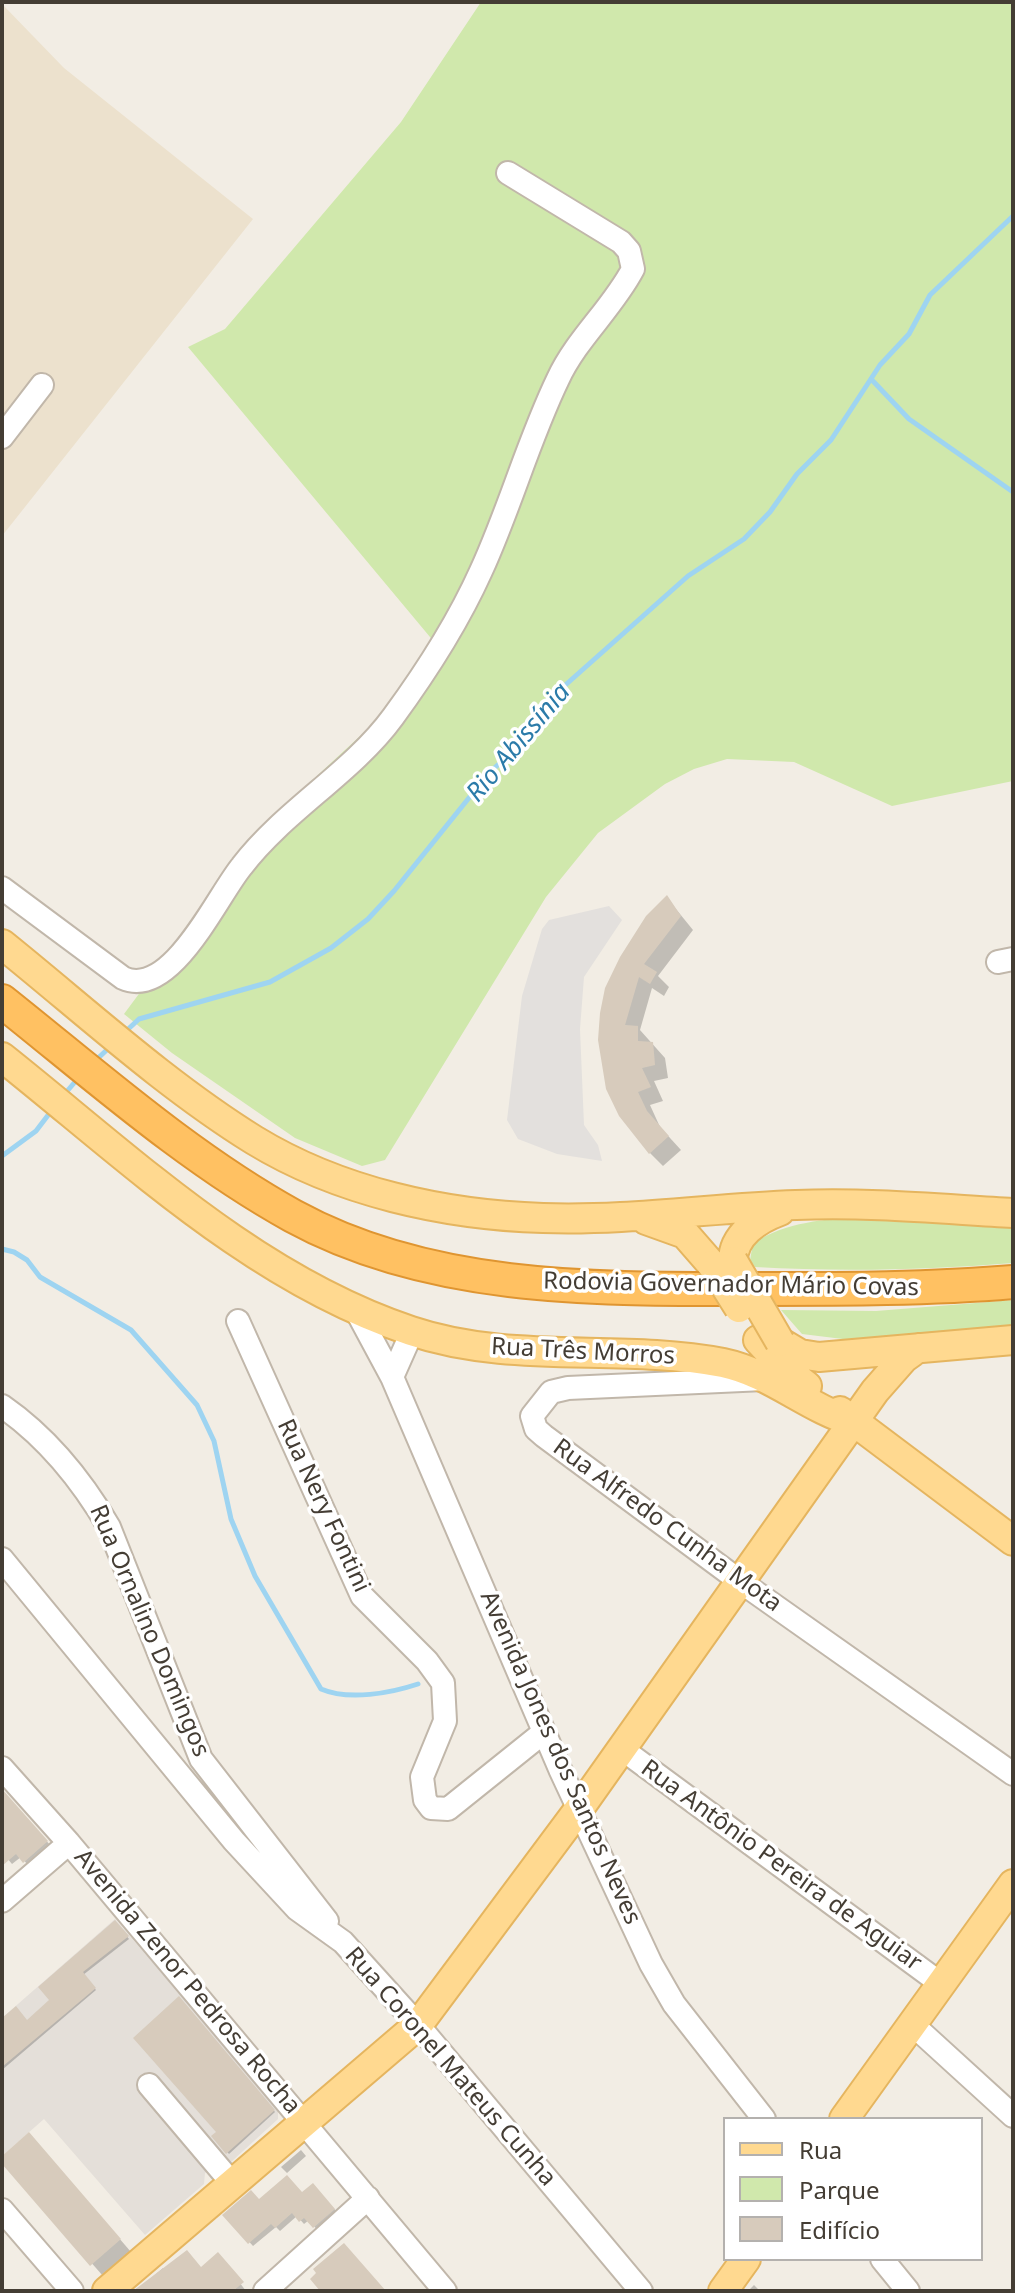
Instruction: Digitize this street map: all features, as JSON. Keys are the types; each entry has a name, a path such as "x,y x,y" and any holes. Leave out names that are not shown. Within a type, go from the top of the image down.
{"highway":[{"name":"Rodovia Governador Mário Covas","path":"2,1001 227,1174 294,1216 342,1239 434,1267 557,1285 706,1289 930,1288 1013,1282"}],"main road":[{"path":"2,944 165,1075 254,1140 354,1185 465,1211 543,1218 872,1204 1013,1213"},
{"name":"Rua Três Morros","path":"2,1057 264,1260 356,1310 412,1332 477,1346 534,1353 649,1355 739,1367 768,1379 827,1414 854,1422"},
{"path":"722,1263 753,1224 796,1205"},
{"path":"625,1214 685,1234 722,1263 783,1367 1013,1541"},
{"path":"769,1341 800,1354 819,1357 1013,1340"},
{"path":"107,2291 418,2025 579,1809 889,1373 918,1348"},
{"path":"845,2117 1013,1884"},
{"path":"723,2291 745,2261"}],"street":[{"path":"2,888 123,978 139,982 159,976 177,960 253,852 393,718 444,639 480,572 545,407 575,345 633,269 629,251 621,242 508,173"},
{"path":"3,434 42,385"},
{"name":"Avenida Jones dos Santos Neves","path":"356,1310 392,1377 544,1732 651,1964 674,2004 762,2117"},
{"name":"Rua Nery Fontini","path":"238,1321 362,1596 427,1661 443,1683 445,1721 422,1777 425,1800 438,1810 448,1809 544,1732"},
{"path":"392,1377 412,1332"},
{"name":"Rua Alfredo Cunha Mota","path":"768,1379 568,1388 551,1392 532,1416 536,1429 544,1436 741,1582 1013,1774"},
{"name":"Rua Ornalino Domingos","path":"2,1406 37,1430 90,1493 109,1527 201,1759 343,1942"},
{"name":"Rua Coronel Mateus Cunha","path":"2,1559 275,1887 297,1909 343,1942 418,2025 641,2291"},
{"name":"Rua Antônio Pereira de Aguiar","path":"622,1749 940,1983"},
{"name":"Avenida Zenor Pedrosa Rocha","path":"2,1768 69,1843 445,2291"},
{"path":"2,1901 69,1843"},
{"path":"912,2024 1013,2116"},
{"path":"149,2085 232,2183"},
{"path":"265,2291 368,2198"},
{"path":"2,2210 72,2291"},
{"path":"884,2261 908,2291"}],"shaded area":[{"path":"2,4 64,68 253,219 2,536"},
{"path":"609,906 622,920 584,977 580,1029 584,1125 598,1145 602,1161 557,1154 518,1139 507,1120 522,996 542,929 549,920"},
{"path":"115,1919 278,2107 278,2119 231,2162 221,2159 205,2173 204,2184 145,2235 44,2119 2,2156 2,2018"}],"green space":[{"path":"481,2 1013,2 1013,781 892,806 794,762 727,759 694,769 665,784 598,833 546,897 385,1160 362,1166 295,1138 172,1053 124,1014 265,824 386,712 435,643 188,347 225,329 401,122"},
{"path":"863,1217 1013,1223 1013,1263 916,1269 820,1269 755,1267 750,1260 753,1243 779,1230 820,1221"},
{"path":"1013,1300 1013,1332 851,1340 802,1334 781,1310 876,1311"}],"building":[{"path":"667,895 681,916 644,964 657,972 650,984 639,977 625,1025 638,1026 638,1041 653,1042 655,1065 642,1068 651,1087 638,1092 647,1111 669,1136 649,1154 619,1116 606,1089 598,1040 605,988 646,916"},
{"path":"2,1789 48,1841 23,1863 16,1854 2,1866"},
{"path":"115,1920 129,1936 83,1972 96,1988 2,2067 2,2018 16,2006 27,2020 49,2000 38,1987"},
{"path":"179,1996 275,2110 226,2154 211,2136 216,2132 133,2038"},
{"path":"29,2132 121,2239 90,2266 2,2164 2,2156"},
{"path":"287,2175 302,2192 313,2183 335,2209 313,2228 304,2218 299,2222 292,2213 275,2228 271,2224 248,2244 222,2215 251,2190 259,2199"},
{"path":"344,2243 386,2291 320,2291 310,2279 316,2273 313,2269"},
{"path":"187,2250 201,2267 218,2252 244,2282 233,2291 133,2291"}],"waterway":[{"name":"Rio Abissínia","path":"124,1033 139,1019 270,982 331,948 368,919 489,773 513,751 553,696 688,576 744,539 770,512 797,474 831,440 880,365 909,334 930,295 1013,216"},
{"path":"871,379 909,419 1013,492"},
{"name":"Rio Abissínia","path":"95,1061 111,1046"},
{"name":"Rio Abissínia","path":"63,1096 80,1076"},
{"name":"Rio Abissínia","path":"2,1156 36,1131 52,1110"},
{"path":"2,1249 27,1260 40,1277 131,1330 197,1405 214,1441 231,1519 255,1576 321,1689 357,1695 383,1693 418,1684"}]}
